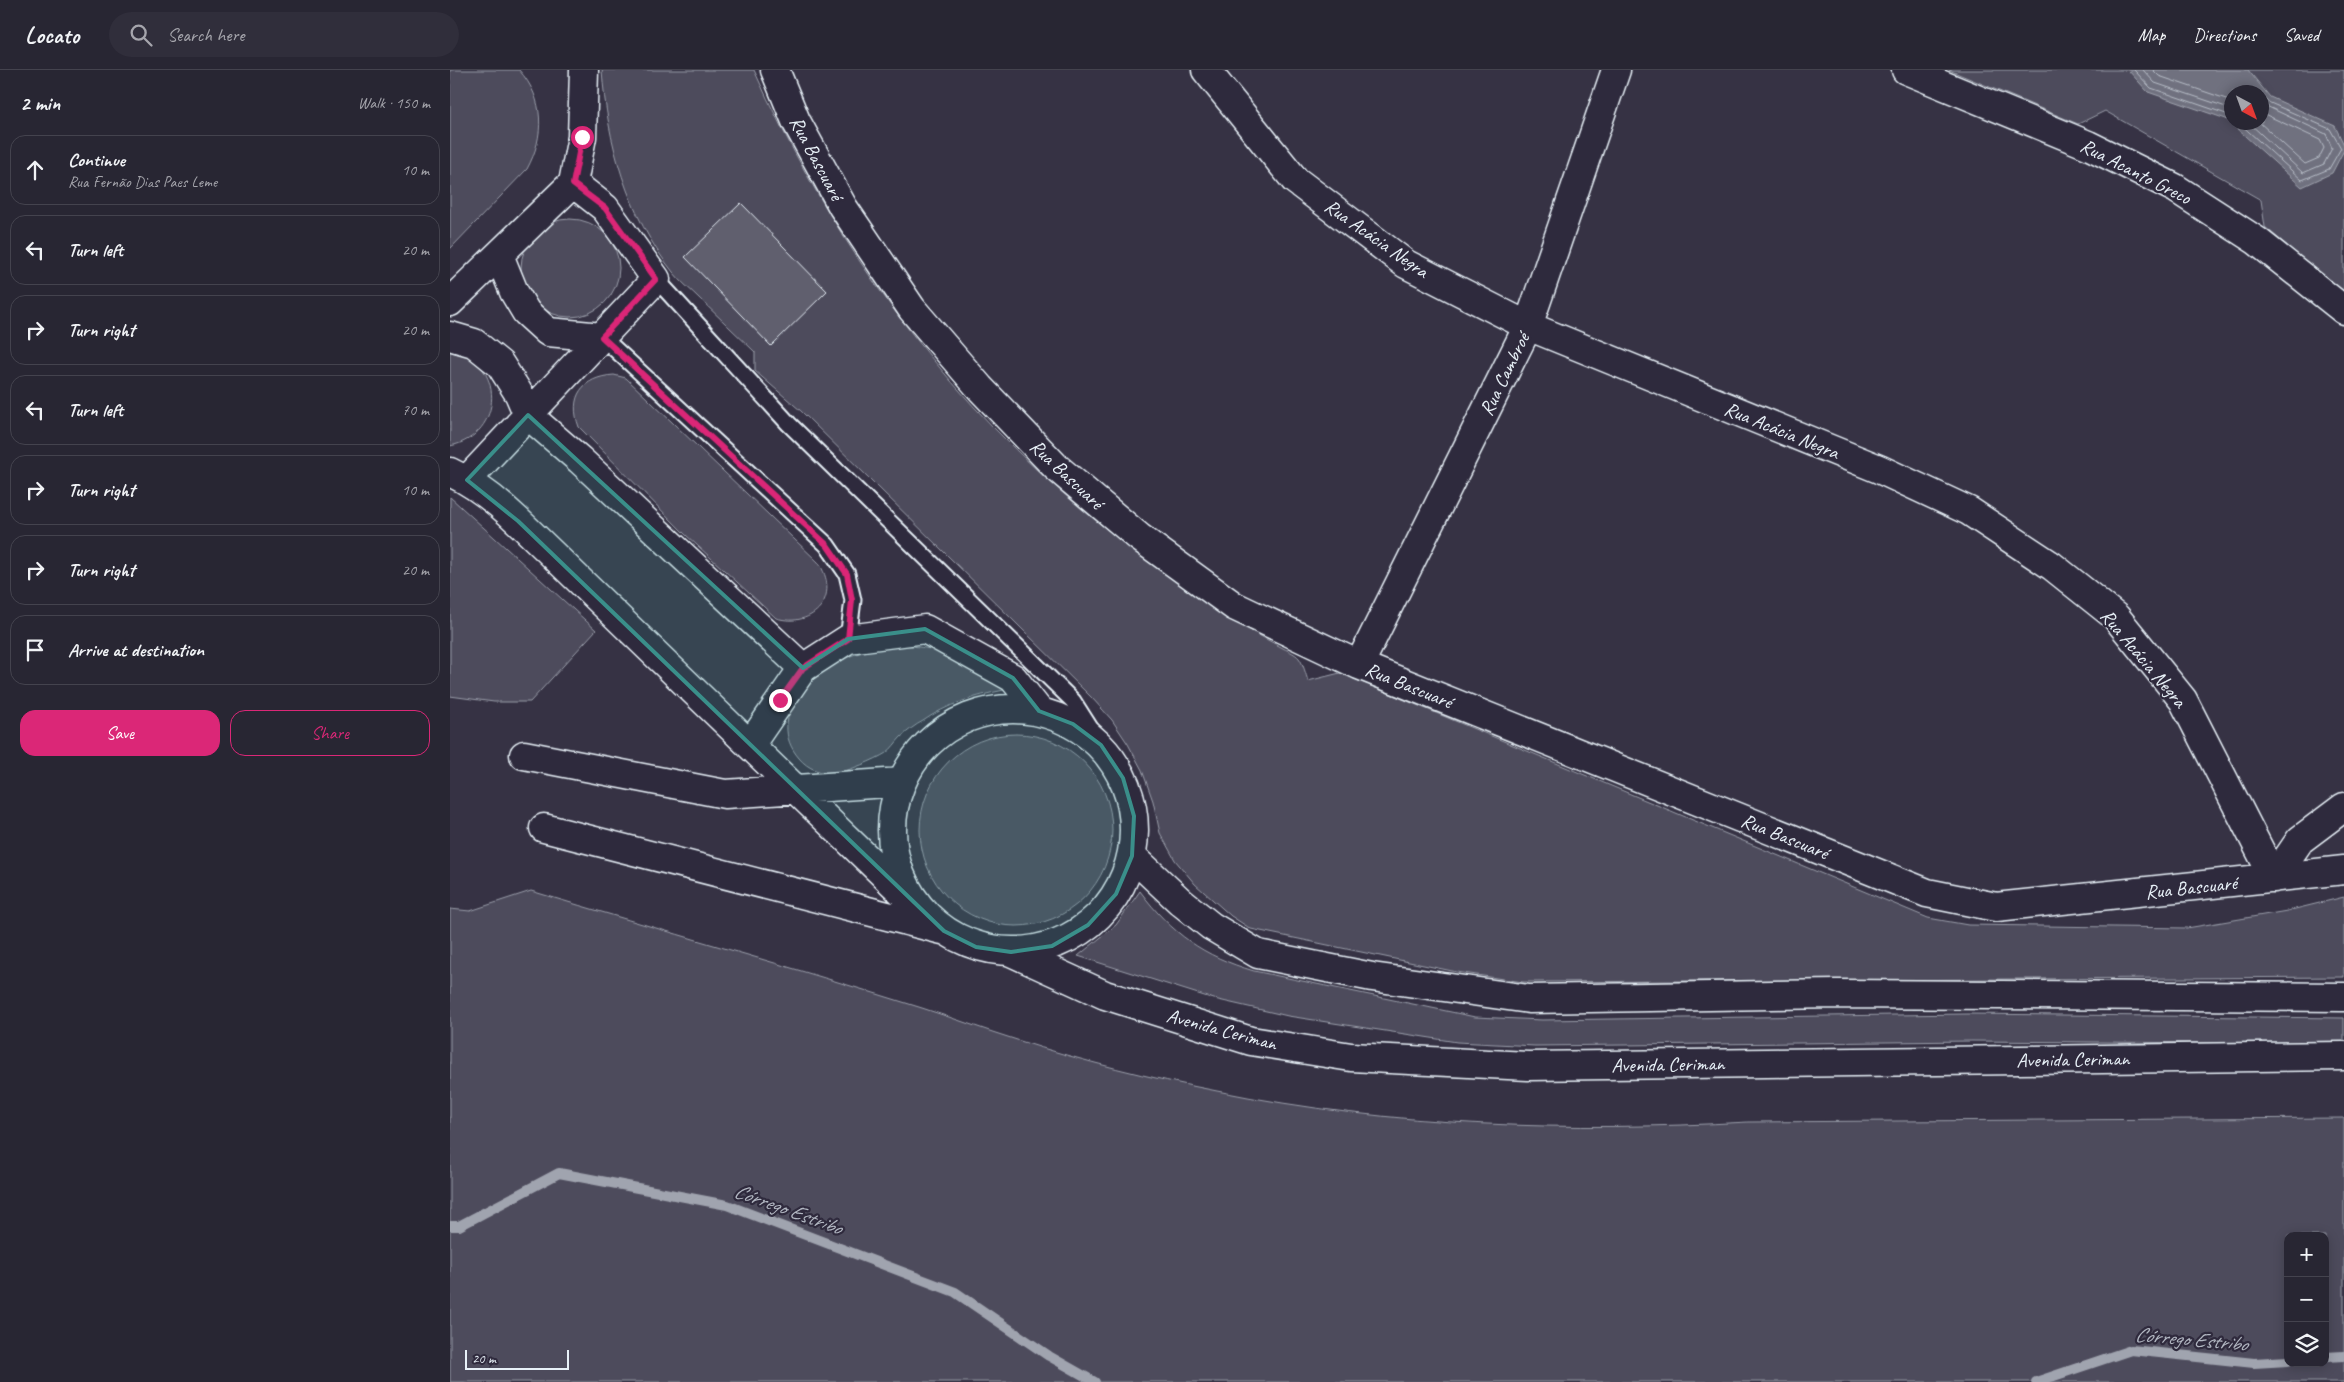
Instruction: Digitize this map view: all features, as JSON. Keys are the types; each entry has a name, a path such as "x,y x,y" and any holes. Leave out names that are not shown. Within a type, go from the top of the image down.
{"street":[{"name":"Rua Bascuaré","path":"775,70 796,121 843,207 912,309 980,388 1056,467 1139,537 1234,606 1359,665 1928,893 1996,907 2344,870"},
{"name":"Rua Acácia Negra","path":"1206,70 1295,180 1406,264 1528,326 1879,470 1960,507 2052,566 2116,617 2183,700 2274,878"},
{"name":"Rua Cambroé","path":"1359,665 1528,326 1616,70"},
{"name":"Rua Acanto Greco","path":"1906,70 2088,145 2175,188 2257,241 2344,310"},
{"path":"450,302 573,184 582,137 582,71"},
{"path":"573,184 605,208 656,279 528,415 459,476 493,498 518,521 935,923 976,947 1010,952 1052,946 1088,925 1116,894 1132,856 1134,816 1124,778 1101,745 1073,724 1039,711 998,710 958,722 925,748 901,782 891,829 900,875 935,923"},
{"path":"499,255 514,292 526,312 548,332 602,337"},
{"path":"450,336 474,343 500,364 519,394 528,415 580,460 803,668"},
{"path":"750,745 803,668 848,639 925,628 1012,678 1039,711"},
{"path":"524,755 725,794 901,782"},
{"path":"2274,878 2300,840 2344,808"},
{"path":"544,828 935,923"},
{"path":"1132,856 1181,902 1211,926 1258,954 1372,977 1530,999 1837,994 2344,996"},
{"name":"Avenida Ceriman","path":"1010,952 1105,995 1251,1041 1351,1057 1528,1066 2344,1056"}],"lane":[{"path":"656,279 789,424 1073,701 1101,745"},
{"path":"602,337 827,545 847,574 852,600 848,639"}],"highlighted area":[{"path":"528,415 803,668 848,639 925,629 1013,678 1039,711 1073,724 1101,745 1123,778 1134,816 1132,856 1116,894 1088,925 1052,946 1011,952 976,947 944,931 925,915 518,521 467,480"}],"shaded area":[{"path":"450,70 519,70 528,81 534,93 540,118 537,144 527,169 450,249"},
{"path":"602,70 754,70 810,181 842,234 876,285 913,335 952,382 994,428 1060,491 1129,547 1201,598 1246,628 1299,658 1308,681 1340,673 1928,918 1968,925 2187,928 2287,911 2344,897 2344,977 1523,982 1457,972 1251,929 1231,916 1195,884 1175,860 1160,833 1153,801 1142,770 1112,720 1092,698 801,411 755,371 755,352 673,272 643,226 622,176 609,124"},
{"path":"1949,70 2344,70 2344,293 2265,227 2261,200 2105,111 2078,124"},
{"path":"570,219 589,223 605,233 615,249 619,268 615,287 605,303 589,313 570,317 551,313 535,303 525,287 521,268 525,249 535,233 551,223"},
{"path":"450,350 468,357 481,368 489,382 492,398 489,413 481,428 468,439 450,446"},
{"path":"614,375 626,378 818,562 825,575 827,587 825,598 820,607 812,614 802,619 776,618 686,535 579,427 575,407 580,390 593,380"},
{"path":"450,497 596,630 530,702 494,702 450,696"},
{"path":"898,645 914,646 955,657 980,671 1004,690 972,698 932,715 901,737 886,753 854,768 831,773 821,772 807,765 799,758 789,742 787,726 790,711 798,696 810,683 838,662 853,655"},
{"path":"1007,734 1025,734 1053,741 1069,750 1084,762 1096,777 1105,793 1112,821 1112,839 1105,867 1096,883 1084,898 1069,910 1053,919 1025,926 1007,926 988,922 971,915 955,904 942,891 931,875 924,858 920,839 920,821 924,802 931,785 942,769 955,756 971,745 988,738"},
{"path":"531,891 775,963 1091,1062 1217,1091 1349,1112 1482,1124 1548,1126 1681,1125 1748,1122 2344,1118 2344,1382 450,1382 450,909 470,911"},
{"path":"1140,891 1164,920 1190,942 1236,965 1254,971 1475,1017 1542,1020 1968,1014 2344,1018 2344,1044 1972,1041 1535,1046 1457,1042 1288,1016 1214,999 1078,956 1116,925"}],"water":[{"path":"2128,70 2248,70 2260,85 2224,85 2224,118 2148,92"},
{"path":"2269,96 2335,126 2344,145 2344,150 2332,173 2302,187 2238,130 2269,130"}],"building":[{"path":"741,203 827,291 771,346 685,257"}],"waterway":[{"name":"Córrego Estribo","path":"450,1226 459,1226 559,1173 727,1205 955,1292 1049,1356 1095,1382"},
{"name":"Córrego Estribo","path":"2036,1382 2131,1350 2254,1363 2284,1361"},
{"name":"Córrego Estribo","path":"2329,1357 2344,1356"}],"route":[{"path":"582,137 573,184 605,208 656,279 602,337 827,545 847,574 852,600 848,639 803,668 780,700"}]}
